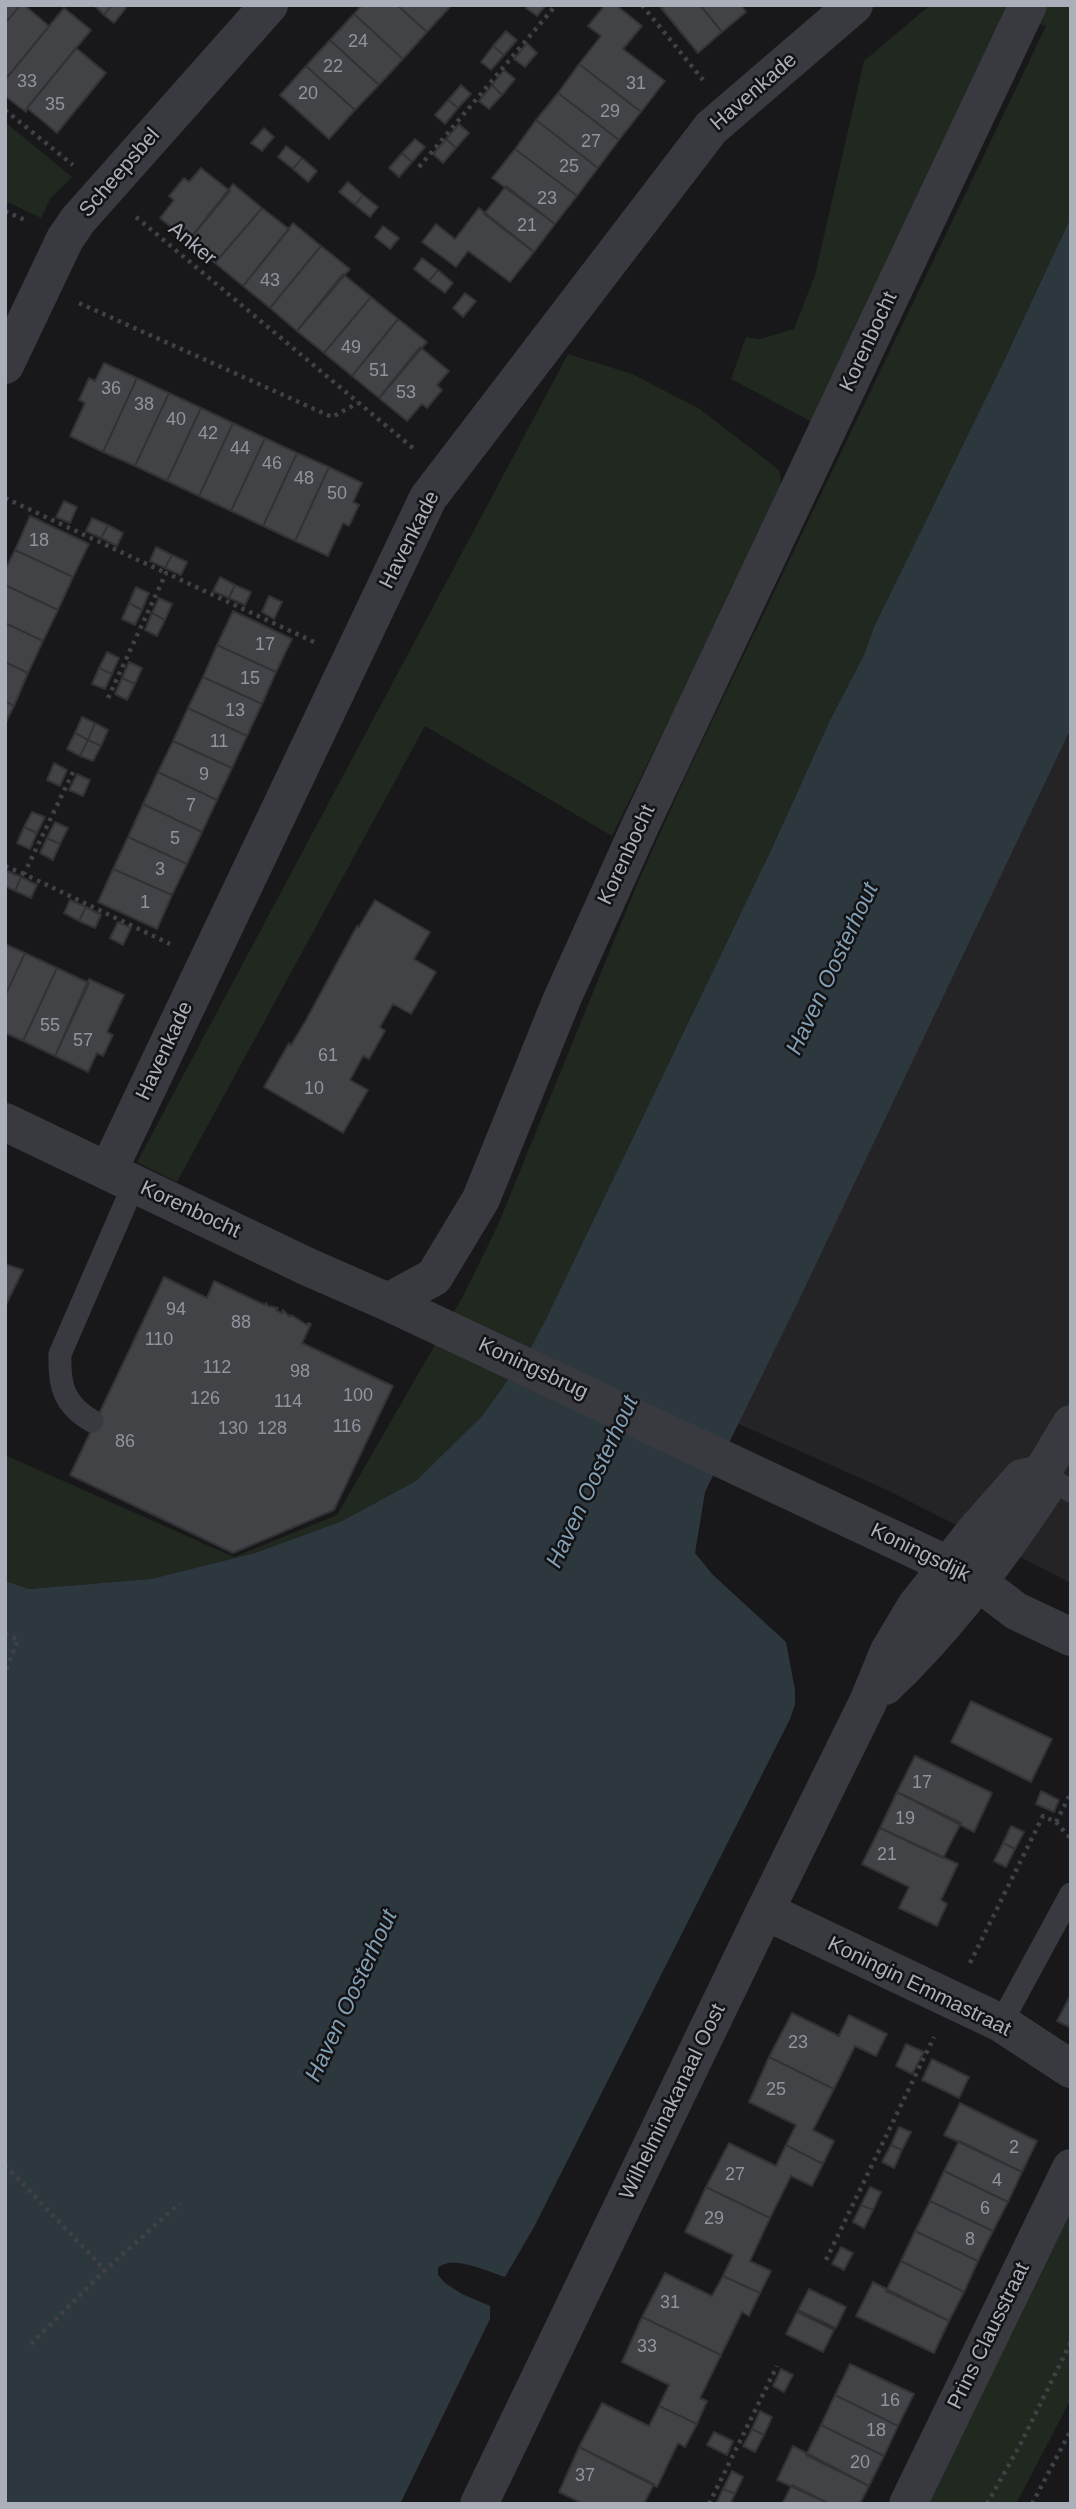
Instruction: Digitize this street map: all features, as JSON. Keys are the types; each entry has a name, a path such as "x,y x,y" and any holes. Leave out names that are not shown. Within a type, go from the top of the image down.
{"street":[{"name":"Scheepsbel","path":"5,365 65,239 104,190 269,5"},
{"name":"Havenkade","path":"121,1177 207,962 428,498 711,128 854,5"},
{"name":"Korenbocht","path":"5,1122 308,1267 388,1302 434,1277 481,1199 562,999 636,836 1028,5"},
{"name":"Koningsbrug","path":"388,1302 764,1478"},
{"name":"Wilhelminakanaal Oost","path":"479,2504 868,1702 942,1628 963,1573 1044,1490 1056,1483 1071,1424"},
{"name":"Koningsdijk","path":"764,1478 963,1573 1016,1611 1071,1637"},
{"name":"Koningin Emmastraat","path":"765,1911 1001,2023 1071,2069"},
{"name":"Prins Clausstraat","path":"908,2504 1071,2168"}],"lane":[{"path":"92,1421 78,1413 68,1402 59,1378 60,1354 121,1177"},
{"path":"1001,2023 1071,1894"}],"path":[{"path":"419,167 556,5"},
{"path":"642,5 730,113"},
{"name":"Anker","path":"5,110 445,474"},
{"path":"43,286 332,417 358,403"},
{"path":"5,498 351,659"},
{"path":"108,698 166,573"},
{"path":"24,874 73,772"},
{"path":"5,866 207,962"},
{"path":"5,1634 18,1639 5,1673"},
{"path":"1056,1822 1071,1839"},
{"path":"5,2165 105,2270"},
{"path":"31,2344 105,2270 180,2203"},
{"path":"987,2504 1021,2444 1071,2343"},
{"path":"709,2504 777,2366"},
{"path":"1032,2504 1071,2430"}],"shaded area":[{"path":"930,5 1071,5 1071,217 874,627 864,655 830,720 772,848 529,1351 482,1416 416,1481 342,1521 255,1553 151,1579 29,1589 5,1581 5,1455 234,1557 337,1515 463,1296 498,1225 638,882 688,771 1046,26 1007,13 812,422 731,379 746,337 760,339 794,329 815,275 864,61"},
{"path":"5,122 72,177 50,199 41,218 5,201"},
{"path":"568,354 632,374 700,409 780,471 781,484 714,629 612,836 425,726 177,1182 137,1162"},
{"path":"1071,519 1071,1583 887,1490 672,1394"},
{"path":"1071,2202 1071,2399 1016,2504 922,2504"}],"water":[{"name":"Haven Oosterhout","path":"1071,217 1071,728 705,1492 695,1553 713,1575 786,1642 795,1690 795,1704 790,1719 534,2227 505,2277 461,2263 444,2264 438,2268 438,2275 445,2283 490,2306 490,2319 400,2504 5,2504 5,1581 29,1589 151,1579 255,1553 342,1521 416,1481 482,1416 529,1351 546,1319"}],"building":[{"path":"5,5 20,5 5,24"},
{"path":"20,5 24,5 49,26 5,80 5,24"},
{"path":"94,5 112,5 104,15"},
{"path":"112,5 123,5 126,8 114,23 104,15"},
{"path":"362,5 397,5 427,32 403,59 354,14"},
{"path":"397,5 448,5 450,7 427,32"},
{"path":"529,5 546,5 537,16 526,8"},
{"path":"605,5 616,5 642,26 623,49 665,81 641,112 579,64 601,36 588,26"},
{"path":"665,5 700,5 722,32 698,53 661,8"},
{"path":"700,5 741,5 746,12 722,32"},
{"path":"64,8 91,30 26,112 5,96 5,80"},
{"path":"354,14 403,59 379,85 330,40"},
{"path":"506,31 517,40 504,55 493,46"},
{"path":"330,40 379,85 355,110 306,66"},
{"path":"527,43 537,53 525,67 514,59"},
{"path":"493,46 504,55 491,70 481,62"},
{"path":"76,48 106,73 57,133 27,108"},
{"path":"579,64 641,112 619,140 558,93"},
{"path":"306,66 355,110 329,139 280,95"},
{"path":"504,70 515,79 502,95 492,85"},
{"path":"461,85 471,94 458,108 448,100"},
{"path":"492,85 502,95 489,109 479,101"},
{"path":"558,93 619,140 598,168 536,120"},
{"path":"448,100 458,108 445,124 435,115"},
{"path":"536,120 598,168 577,196 515,149"},
{"path":"459,124 469,133 456,148 446,139"},
{"path":"264,128 274,137 262,151 251,143"},
{"path":"415,139 425,147 412,162 402,153"},
{"path":"446,139 456,148 443,163 433,154"},
{"path":"286,146 302,158 293,169 278,157"},
{"path":"515,149 577,196 555,224 492,178"},
{"path":"402,153 412,162 399,177 389,168"},
{"path":"302,158 317,171 308,182 293,169"},
{"path":"201,168 230,191 188,241 160,218 174,200 169,196 184,178 189,182"},
{"path":"348,182 363,195 355,205 339,192"},
{"path":"233,184 262,208 215,263 188,241"},
{"path":"506,186 555,224 534,252 484,214"},
{"path":"363,195 378,207 370,217 355,205"},
{"path":"262,208 289,229 243,286 215,263"},
{"path":"479,208 534,252 510,282 468,251 456,267 422,242 436,224 455,239"},
{"path":"293,223 321,246 270,308 243,286"},
{"path":"383,226 399,238 390,249 375,237"},
{"path":"321,246 350,269 297,331 270,308"},
{"path":"422,258 438,270 429,281 414,269"},
{"path":"438,270 453,283 445,293 429,281"},
{"path":"343,274 371,297 324,353 297,331"},
{"path":"465,293 476,301 463,317 453,308"},
{"path":"371,297 398,319 352,376 324,353"},
{"path":"398,319 427,342 379,398 352,376"},
{"path":"420,347 449,371 437,385 442,390 427,408 422,404 407,421 379,398"},
{"path":"104,363 137,378 103,452 70,436 85,403 79,400 89,378 95,381"},
{"path":"137,378 169,393 135,466 103,452"},
{"path":"169,393 201,408 167,481 135,466"},
{"path":"201,408 233,423 199,496 167,481"},
{"path":"233,423 265,438 231,511 199,496"},
{"path":"265,438 297,453 263,526 231,511"},
{"path":"297,453 329,467 295,541 263,526"},
{"path":"329,467 362,483 353,502 359,505 349,526 343,523 328,556 295,541"},
{"path":"64,501 77,507 70,523 56,517"},
{"path":"30,516 89,544 73,577 15,550"},
{"path":"92,518 108,525 101,538 86,531"},
{"path":"108,525 123,533 117,546 101,538"},
{"path":"156,547 172,555 165,568 150,561"},
{"path":"15,550 73,577 58,610 5,585 5,570"},
{"path":"172,555 187,562 181,575 165,568"},
{"path":"220,577 235,585 229,598 213,591"},
{"path":"5,585 58,610 43,641 5,623"},
{"path":"235,585 251,592 245,605 229,598"},
{"path":"136,587 149,593 142,610 129,603"},
{"path":"269,596 282,602 274,619 262,612"},
{"path":"159,598 172,604 165,620 152,613"},
{"path":"129,603 142,610 135,625 122,619"},
{"path":"233,611 292,639 276,672 217,645"},
{"path":"152,613 165,620 157,636 145,630"},
{"path":"5,623 43,641 28,673 5,662"},
{"path":"217,645 276,672 262,704 203,677"},
{"path":"107,652 119,658 112,674 99,668"},
{"path":"5,662 28,673 14,706 5,701"},
{"path":"129,662 142,668 135,684 122,678"},
{"path":"99,668 112,674 105,689 92,684"},
{"path":"203,677 262,704 247,736 188,708"},
{"path":"122,678 135,684 127,700 115,694"},
{"path":"5,701 14,706 5,724"},
{"path":"188,708 247,736 232,768 173,741"},
{"path":"82,717 95,723 88,740 75,733"},
{"path":"95,723 108,730 101,746 88,740"},
{"path":"75,733 88,740 80,756 67,749"},
{"path":"88,740 101,746 93,761 80,756"},
{"path":"173,741 232,768 217,800 158,772"},
{"path":"54,763 67,770 60,786 47,780"},
{"path":"158,772 217,800 202,832 143,804"},
{"path":"77,774 90,780 83,796 69,790"},
{"path":"143,804 202,832 187,864 128,837"},
{"path":"32,812 45,817 37,833 24,827"},
{"path":"55,822 68,828 60,844 47,838"},
{"path":"24,827 37,833 30,849 17,843"},
{"path":"128,837 187,864 172,895 113,869"},
{"path":"47,838 60,844 53,860 40,853"},
{"path":"113,869 172,895 157,929 98,902"},
{"path":"5,870 21,877 15,891 5,886"},
{"path":"21,877 37,885 31,898 15,891"},
{"path":"70,900 86,907 79,921 64,913"},
{"path":"375,900 430,932 414,959 436,972 411,1014 393,1004 380,1027 385,1031 369,1059 363,1056 350,1080 368,1090 343,1133 264,1087 289,1043 291,1045 305,1022 357,926 359,927"},
{"path":"86,907 101,915 95,928 79,921"},
{"path":"118,922 131,928 123,945 110,938"},
{"path":"5,944 25,953 5,996"},
{"path":"25,953 57,968 23,1041 5,1033 5,996"},
{"path":"57,968 89,983 55,1056 23,1041"},
{"path":"89,979 124,995 107,1032 113,1035 103,1056 97,1053 88,1072 55,1056"},
{"path":"5,1264 23,1270 5,1307"},
{"path":"164,1277 207,1298 214,1281 265,1305 266,1303 278,1308 276,1310 282,1313 283,1310 290,1317 291,1315 307,1325 311,1324 302,1343 393,1386 334,1510 233,1553 70,1475"},
{"path":"971,1701 1052,1739 1031,1782 951,1742"},
{"path":"915,1756 992,1793 974,1832 897,1792"},
{"path":"1041,1791 1059,1800 1054,1812 1036,1804"},
{"path":"897,1792 961,1823 943,1858 880,1828"},
{"path":"1011,1826 1024,1832 1015,1849 1003,1843"},
{"path":"880,1828 958,1864 941,1900 947,1904 937,1926 899,1908 909,1887 862,1864"},
{"path":"1003,1843 1015,1849 1006,1867 994,1861"},
{"path":"1071,1994 1071,2028 1057,2021"},
{"path":"792,2013 839,2036 849,2015 887,2034 876,2056 855,2046 834,2089 769,2057"},
{"path":"906,2044 924,2052 912,2074 896,2066"},
{"path":"769,2057 834,2089 813,2130 834,2141 823,2164 786,2145 796,2125 749,2102"},
{"path":"932,2059 969,2077 959,2098 922,2080"},
{"path":"960,2103 1037,2141 1022,2172 944,2135"},
{"path":"899,2127 911,2132 902,2150 891,2145"},
{"path":"959,2141 1022,2172 1008,2202 944,2171"},
{"path":"729,2143 776,2166 786,2145 823,2164 812,2186 791,2176 770,2218 706,2187"},
{"path":"891,2145 902,2150 894,2168 882,2162"},
{"path":"944,2171 1008,2202 993,2231 930,2201"},
{"path":"706,2187 770,2218 750,2261 771,2271 760,2293 723,2276 733,2255 685,2232"},
{"path":"870,2187 881,2192 873,2210 861,2205"},
{"path":"930,2201 993,2231 978,2261 915,2231"},
{"path":"861,2205 873,2210 864,2228 853,2222"},
{"path":"915,2231 978,2261 964,2292 901,2261"},
{"path":"841,2247 853,2253 844,2270 832,2264"},
{"path":"901,2261 964,2292 949,2321 886,2291"},
{"path":"665,2273 712,2296 723,2276 760,2293 749,2316 742,2312 721,2355 642,2317"},
{"path":"873,2282 949,2321 934,2353 856,2316"},
{"path":"809,2289 846,2307 836,2328 798,2310"},
{"path":"797,2312 834,2330 823,2352 786,2334"},
{"path":"642,2317 721,2355 700,2398 707,2401 697,2424 659,2406 669,2385 622,2362"},
{"path":"850,2364 914,2394 898,2426 835,2395"},
{"path":"781,2369 793,2375 784,2392 773,2386"},
{"path":"835,2395 898,2426 884,2456 821,2425"},
{"path":"602,2403 649,2426 659,2406 697,2424 685,2447 678,2443 657,2487 579,2447"},
{"path":"760,2411 772,2417 764,2435 752,2429"},
{"path":"821,2425 884,2456 869,2486 806,2455"},
{"path":"752,2429 764,2435 755,2452 743,2446"},
{"path":"714,2432 733,2441 727,2455 707,2445"},
{"path":"793,2446 869,2486 860,2504 830,2504 777,2480"},
{"path":"579,2447 654,2484 644,2504 583,2504 559,2492"},
{"path":"732,2471 743,2477 735,2494 723,2489"},
{"path":"792,2485 830,2504 782,2504"},
{"path":"723,2489 735,2494 730,2504 716,2504"}]}
